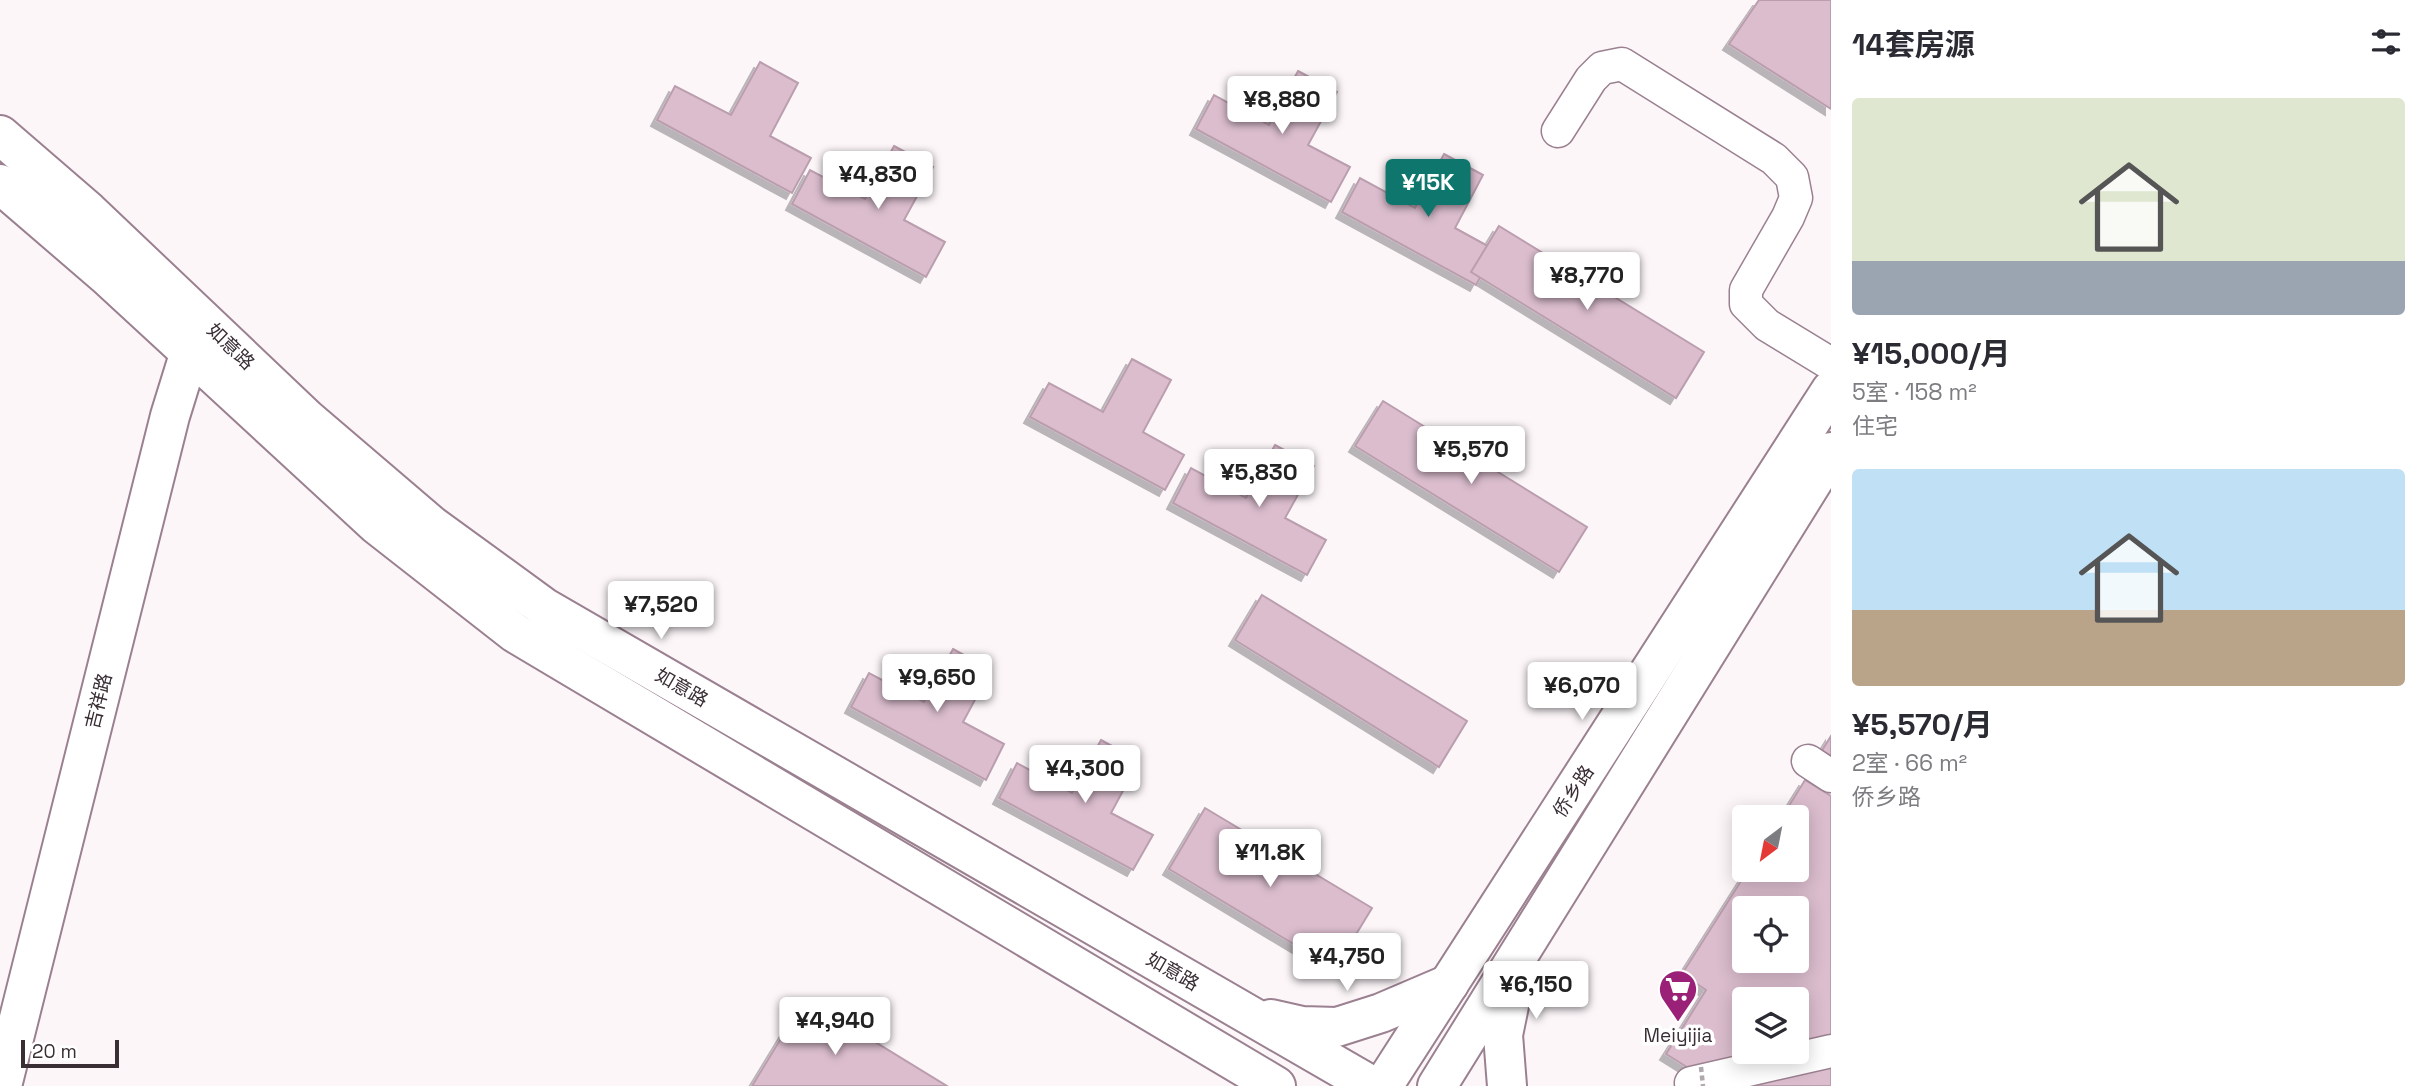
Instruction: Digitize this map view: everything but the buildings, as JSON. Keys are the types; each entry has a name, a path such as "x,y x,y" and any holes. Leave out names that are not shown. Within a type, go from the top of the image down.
{"street":[{"path":"1558,131 1596,73 1602,68 1622,64 1774,159 1792,177 1796,198 1746,290 1746,304 1767,325 1831,364"},
{"name":"如意路","path":"0,135 88,211 307,419 431,525 545,608 1372,1086"},
{"name":"如意路","path":"0,184 107,276 377,525 515,633 1276,1086"},
{"name":"吉祥路","path":"2,1086 170,416 200,317"},
{"name":"侨乡路","path":"1382,1086 1831,390"},
{"path":"1437,1086 1831,452"},
{"path":"1507,1086 1503,1035 1520,955"},
{"path":"1245,1013 1302,1026 1338,1027 1381,1013 1449,984"},
{"path":"1206,1046 1238,1086"},
{"path":"1698,1079 1831,1051"}],"place":[{"name":"Meiyijia","path":"1678,1023"}]}
